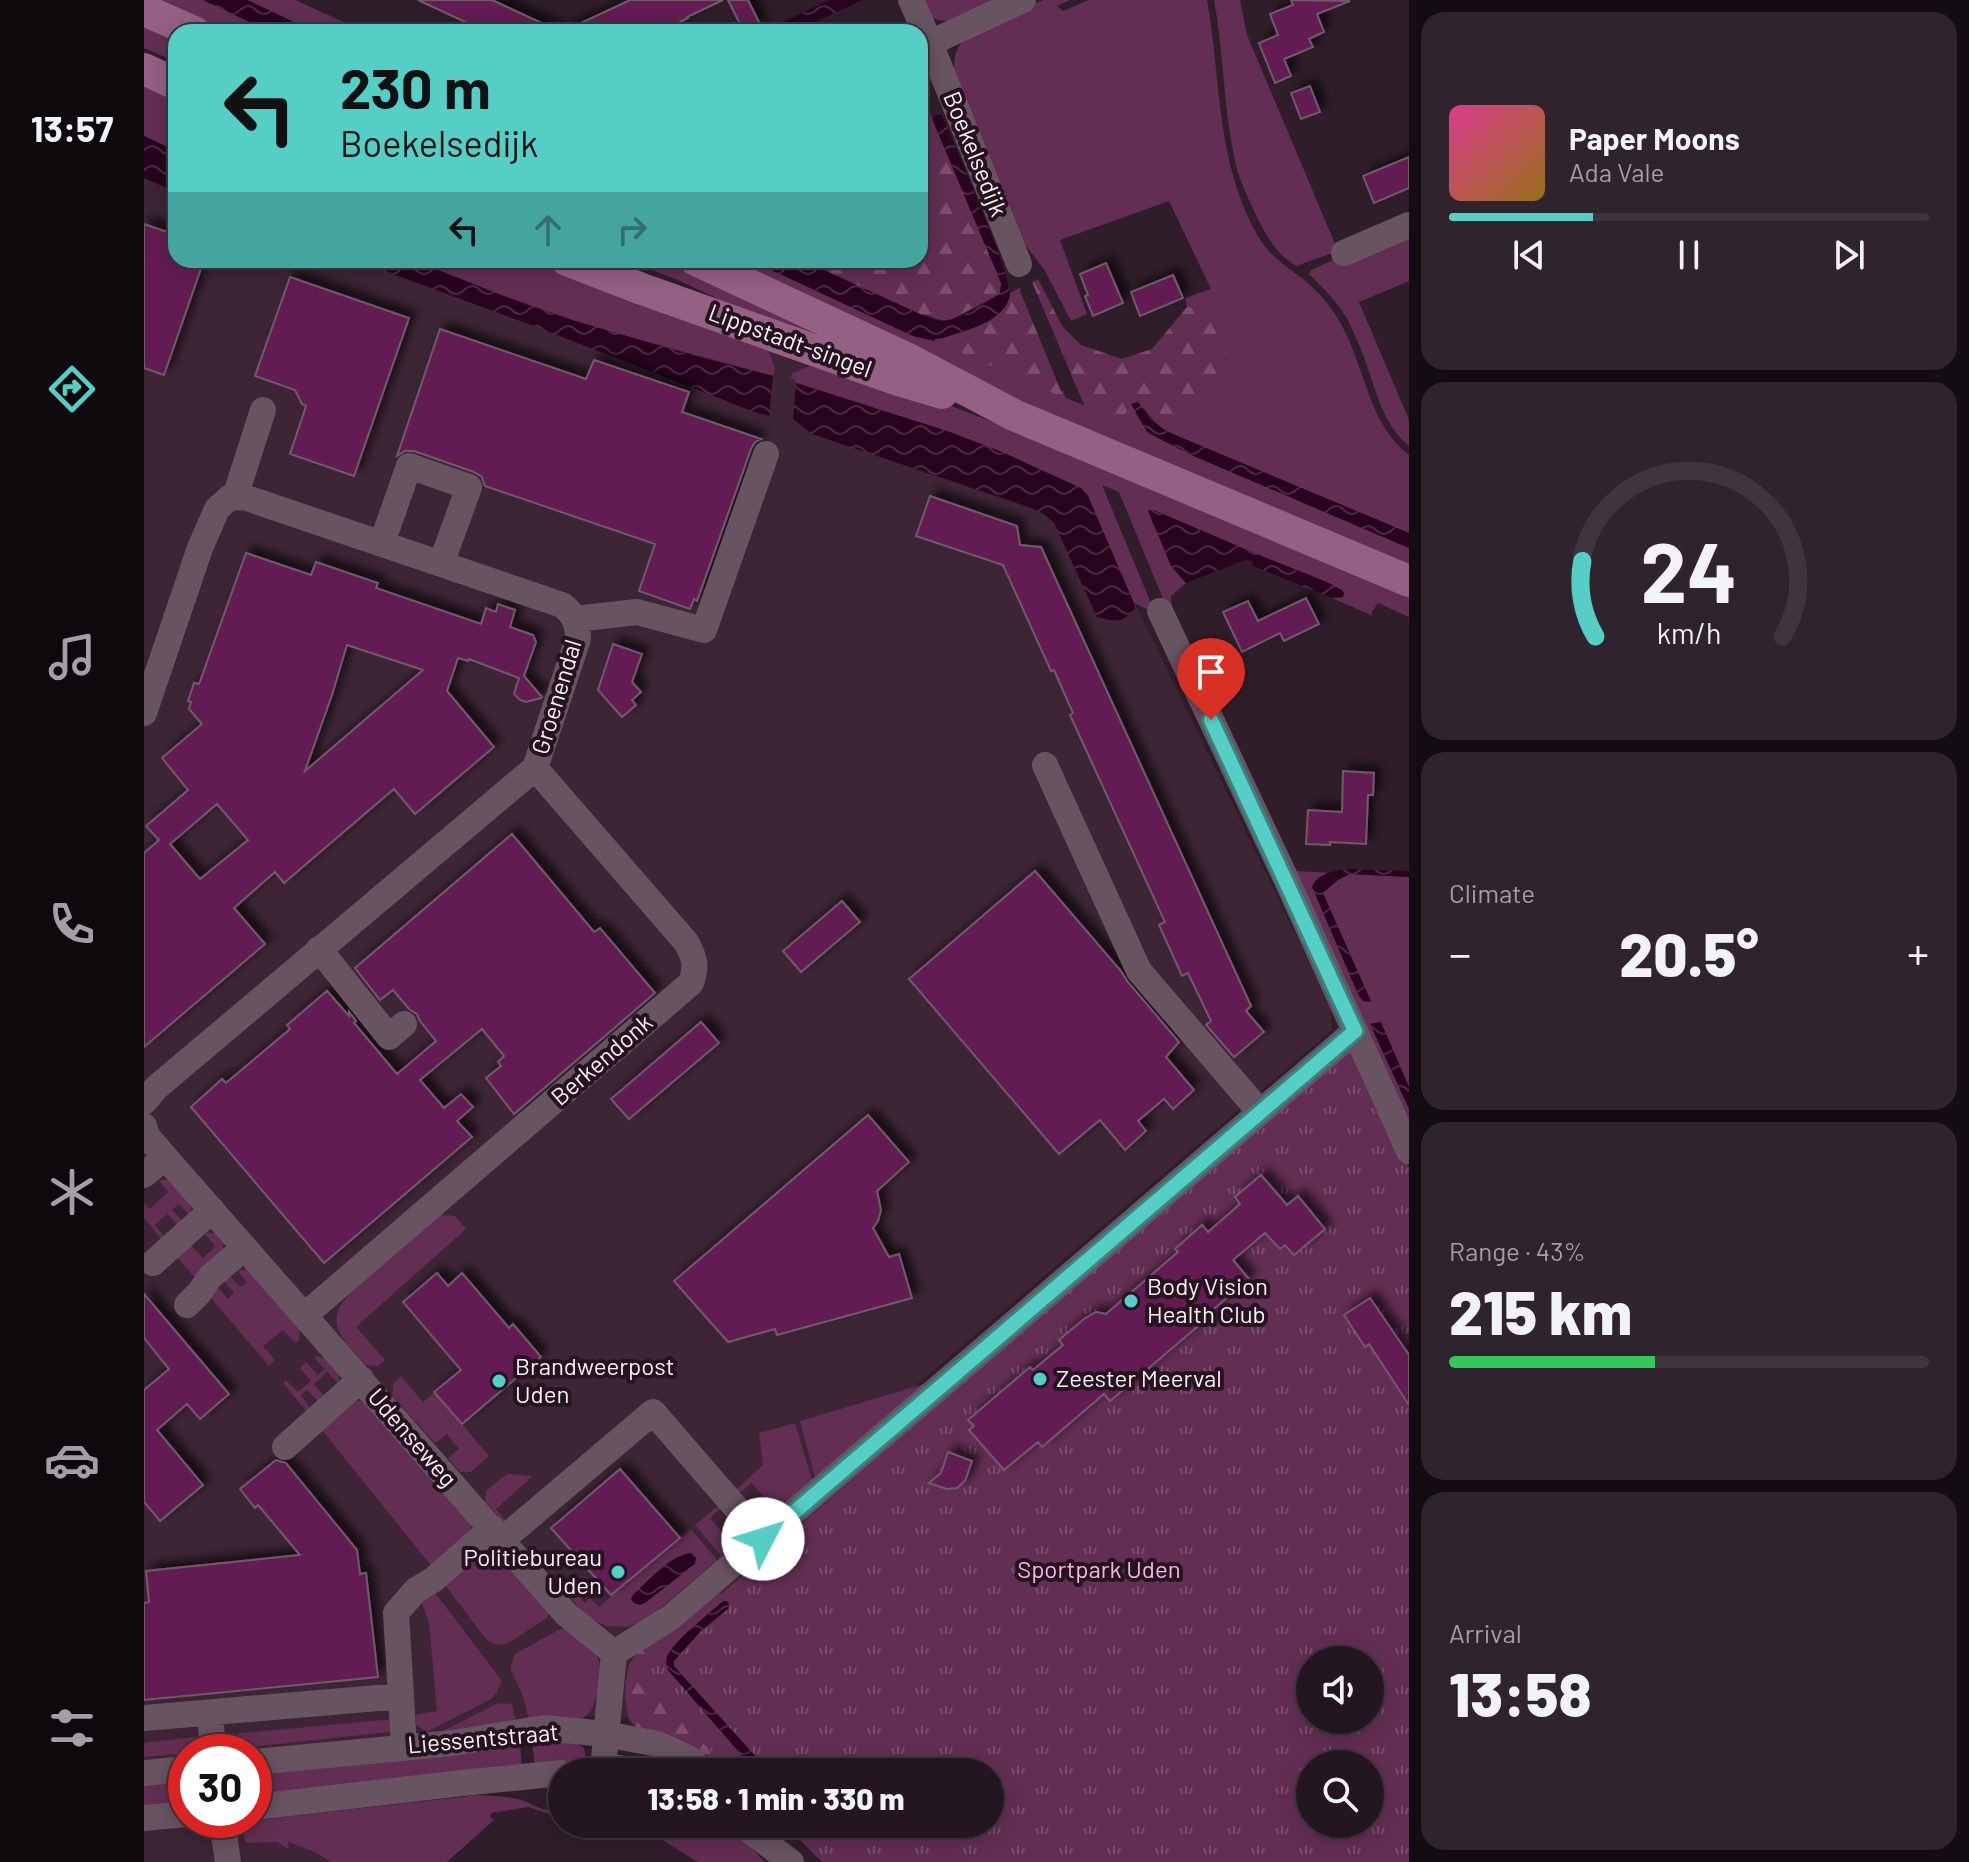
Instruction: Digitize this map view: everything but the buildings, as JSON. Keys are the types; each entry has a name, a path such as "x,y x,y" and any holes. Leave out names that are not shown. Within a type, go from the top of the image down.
{"main road":[{"path":"144,10 176,24"},
{"path":"144,69 168,80"},
{"name":"Lippstadt-singel","path":"588,268 898,380 1014,415"},
{"name":"Lippstadt-singel","path":"713,268 908,359 1014,415 1409,581"}],"street":[{"name":"Boekelsedijk","path":"911,0 922,24"},
{"path":"930,43 1023,0"},
{"name":"Boekelsedijk","path":"928,38 1019,264"},
{"path":"1344,253 1409,225"},
{"path":"147,697 200,548 217,509 229,498 235,497 263,410"},
{"path":"575,619 637,612 704,630 766,454"},
{"path":"382,543 409,466 469,487 441,564"},
{"name":"Groenendal","path":"144,1102 157,1087 535,768 578,639 575,619 562,605 244,497 235,497"},
{"path":"1160,611 1409,1151"},
{"path":"1045,765 1139,971 1260,1112"},
{"name":"Berkendonk","path":"305,1315 691,983 696,969 695,958 686,942 535,768"},
{"path":"319,949 389,1037 404,1024"},
{"path":"604,1758 614,1653 670,1618 1355,1031"},
{"name":"Udenseweg","path":"144,1126 147,1136 165,1157 566,1614 614,1653"},
{"path":"144,1175 165,1157"},
{"path":"153,1263 212,1210"},
{"path":"187,1305 210,1277 244,1248"},
{"path":"285,1447 361,1379"},
{"path":"404,1746 396,1613 416,1590 497,1534 653,1412 763,1539"},
{"path":"144,1718 401,1696"},
{"path":"210,1713 212,1734"},
{"name":"Liessentstraat","path":"272,1760 453,1743 545,1728 605,1734 658,1744 688,1758"},
{"path":"144,1773 168,1771"},
{"name":"Liessentstraat","path":"272,1805 548,1775"},
{"path":"144,1818 168,1816"},
{"path":"225,1838 228,1862"},
{"path":"759,1838 791,1862"},
{"path":"768,1838 791,1862"}],"shaded area":[{"path":"144,91 168,101 168,268 573,268 1072,474 1331,1007 1332,1030 916,1385 1002,1478 660,1719 585,1716 461,1737 372,1862 144,1862"}],"green space":[{"path":"158,0 203,0 254,24 211,24"},
{"path":"247,0 295,0 348,24 298,24"},
{"path":"919,0 1005,0 968,17 948,21 931,16"},
{"path":"1043,0 1070,0 1057,6 1063,11 1089,0 1207,0 1222,122 1234,180 1259,238 1268,250 1315,289 1334,313 1350,343 1376,412 1395,442 1409,455 1409,533 1180,438 1159,425 1143,407 1147,432 1189,454 1409,548 1409,568 966,377 728,268 767,268 913,336 935,341 1122,422 1131,401 1144,400 1218,312 1187,307 1185,298 1211,289 1169,201 1060,240 1087,314 1071,321 1045,271 1007,220 954,73 955,57 963,41 996,20"},
{"path":"1214,0 1240,0 1247,35 1338,251 1296,266 1277,249 1255,213 1239,174 1231,141"},
{"path":"144,24 168,34 168,58 144,48"},
{"path":"144,86 168,96 168,147 144,136"},
{"path":"928,107 1002,283 1000,294 952,319 922,315 819,268 928,268"},
{"path":"1409,234 1409,281 1359,302 1409,420 1409,446 1394,430 1383,411 1362,351 1345,315 1309,274 1311,270 1340,257"},
{"path":"434,268 567,268 765,342 775,369 773,376 623,335 513,299"},
{"path":"647,268 690,268 843,339 797,336"},
{"path":"1038,279 1062,326 1081,345 1122,359 1152,349 1187,307 1218,311 1227,356 1223,380 1201,405 1162,423 1144,400 1131,401 1122,423 1085,407 1032,282"},
{"path":"1021,287 1020,291 1066,399 935,341 984,324 1001,312 1010,293"},
{"path":"823,361 1045,442 1409,595 1409,617 1378,603 1371,613 1373,616 1332,598 1259,555 1151,509 1171,566 1186,583 1171,596 1178,635 1119,492 1102,485 1155,613 1134,603 1081,488 950,432 796,385 795,380 790,378 793,373"},
{"path":"1294,871 1409,877 1409,1128"},
{"name":"Sportpark Uden","path":"1351,1044 1409,1167 1409,1862 822,1862 798,1838 1004,1838 1004,1758 718,1758 632,1672"},
{"path":"158,1180 170,1180 192,1204 190,1216 179,1204 172,1210 184,1222 179,1227 167,1214 155,1225 166,1239 163,1241 144,1218 144,1203 150,1209 168,1192"},
{"path":"440,1215 455,1216 466,1229 356,1327 385,1360 378,1366 366,1365 339,1330 337,1314 341,1305 352,1290"},
{"path":"204,1233 217,1233 223,1240 223,1253 197,1280 177,1257 191,1245 203,1258 215,1246"},
{"path":"236,1269 249,1270 300,1328 299,1340 295,1343 283,1330 263,1346 275,1360 269,1366 210,1297 217,1287 228,1299 234,1293 224,1281 229,1275 240,1287 247,1282"},
{"path":"314,1357 326,1357 339,1373 339,1384 327,1372 314,1384 325,1397 319,1402 307,1390 301,1395 311,1409 307,1412 283,1383 286,1380 298,1392 311,1381 300,1368 306,1362 318,1375 324,1369"},
{"path":"401,1376 423,1402 435,1392 489,1456 471,1472 460,1472 448,1458 459,1449 447,1434 435,1443 392,1395 393,1384"},
{"path":"924,1384 815,1477 800,1421"},
{"path":"353,1401 365,1401 471,1522 470,1534 433,1568 321,1429"},
{"path":"795,1423 812,1480 763,1521 761,1519 773,1508 752,1483 739,1493 736,1490 763,1465 759,1433"},
{"path":"507,1474 533,1476 496,1509 507,1522 505,1524 485,1501 486,1491"},
{"path":"720,1504 722,1507 710,1518 734,1546 721,1556 695,1525"},
{"path":"691,1529 717,1560 645,1621 626,1627 607,1626 588,1618 566,1593 572,1588 585,1603 590,1598 599,1607"},
{"path":"484,1551 497,1552 549,1612 547,1618 504,1644 498,1645 485,1638 445,1585"},
{"path":"433,1590 502,1681 491,1699 427,1732 416,1725 416,1715 437,1711 429,1623 419,1594"},
{"path":"725,1593 754,1758 687,1758 640,1731 629,1720 626,1680 629,1665 639,1650 717,1594"},
{"path":"565,1629 595,1653 600,1669 599,1689 592,1708 580,1720 531,1728 511,1665 515,1654"},
{"path":"498,1703 512,1704 518,1729 435,1735"},
{"path":"394,1719 390,1732 272,1745 272,1734 233,1734"},
{"path":"168,1740 168,1755 144,1757 144,1743"},
{"path":"532,1740 571,1740 584,1748 586,1758 548,1758 548,1767 535,1770"},
{"path":"520,1742 522,1772 272,1798 272,1767"},
{"path":"168,1778 168,1810 144,1812 144,1780"},
{"path":"478,1795 508,1797 548,1810 548,1813 528,1807 491,1813 491,1819 495,1819 447,1862 331,1862 288,1842 289,1850 277,1842 245,1843 244,1838 272,1838 272,1818"},
{"path":"659,1838 742,1838 765,1862 698,1862"}],"water":[{"path":"203,0 247,0 298,24 254,24"},
{"path":"829,0 863,0 810,24 779,24"},
{"path":"942,115 1003,266 1009,299 998,314 981,324 935,341 913,336 767,268 819,268 940,321 962,315 1000,294 1001,283 933,121 934,116"},
{"path":"144,136 168,147 168,188 144,178"},
{"path":"377,268 433,268 575,321 773,376 769,416 757,413"},
{"path":"796,383 950,432 1081,488 1088,496 1135,609 1118,620 1097,617 1054,523 1044,514 812,434 793,419"},
{"path":"1138,402 1152,421 1166,431 1409,533 1409,548 1189,454 1147,432 1131,404"},
{"path":"1151,509 1327,582 1342,590 1343,597 1332,598 1245,560 1186,583 1171,566 1148,511"},
{"path":"1352,869 1409,871 1409,877 1350,874 1323,893 1369,1002 1363,1001 1358,994 1312,887 1323,875"},
{"path":"1381,1022 1409,1087 1409,1109 1370,1024"},
{"path":"691,1553 696,1558 695,1564 645,1603 634,1603 631,1599 633,1595 660,1570 675,1559"},
{"path":"723,1601 727,1601 729,1608 700,1632 674,1661 674,1666 757,1758 744,1758 668,1670 667,1657 683,1636"}],"place":[{"name":"Body Vision Health Club","path":"1131,1301"},
{"name":"Zeester Meerval","path":"1040,1379"},
{"name":"Brandweerpost Uden","path":"499,1381"},
{"name":"Politiebureau Uden","path":"618,1572"}],"route":[{"path":"763,1539 1355,1031 1211,720"}]}
